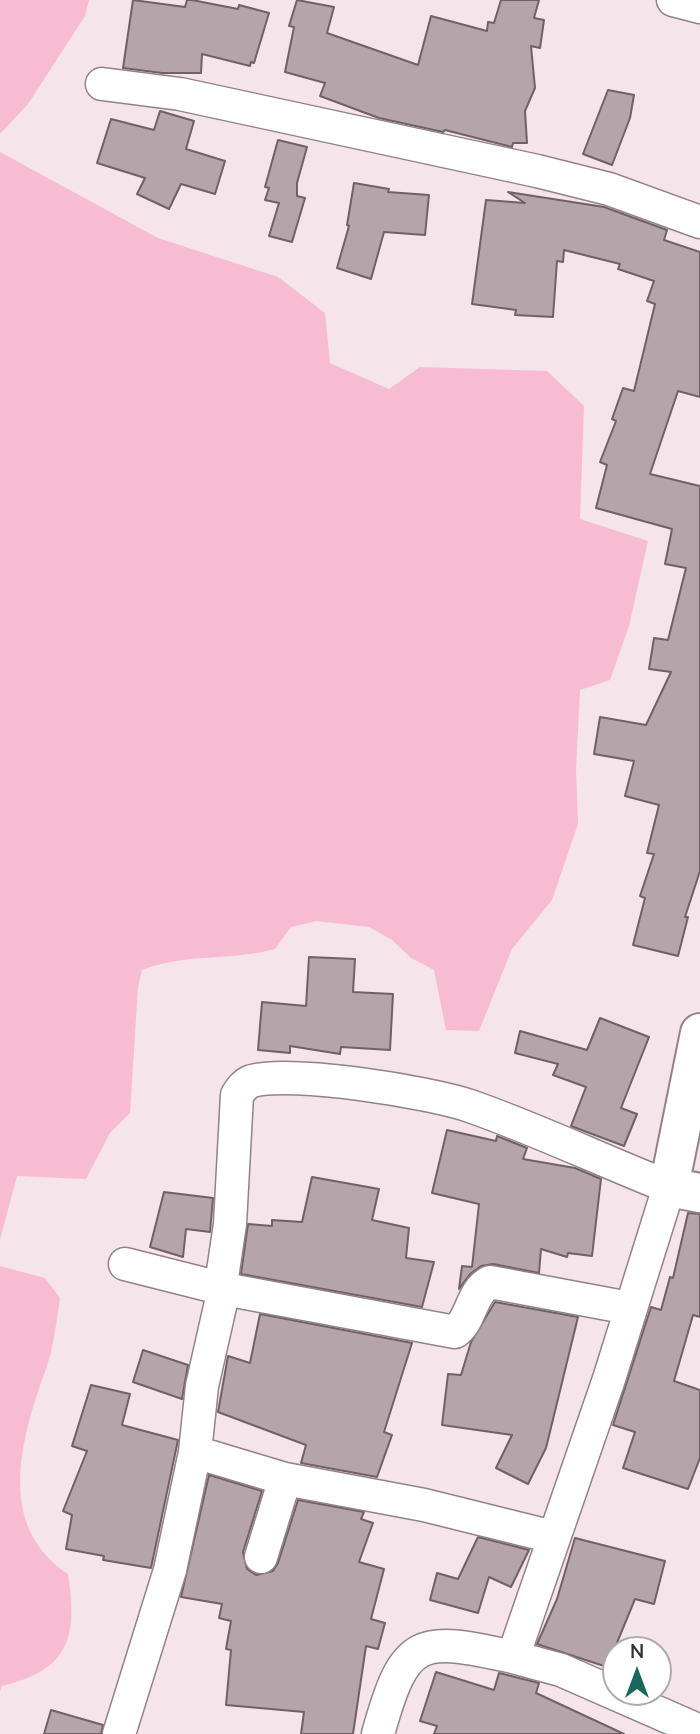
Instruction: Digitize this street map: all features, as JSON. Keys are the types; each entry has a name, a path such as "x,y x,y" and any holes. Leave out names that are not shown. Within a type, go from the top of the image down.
{"main road":[{"path":"684,1190 700,1033"}],"street":[{"path":"673,0 700,7"},
{"path":"102,84 180,94 537,171 609,189 700,222"},
{"path":"119,1734 170,1570 195,1452 205,1367 224,1289 222,1278 230,1224 237,1096 243,1086 252,1081 288,1079 378,1086 468,1105 684,1190 629,1308 609,1379 513,1657"},
{"path":"125,1264 224,1289 455,1332 464,1325 481,1290 490,1282 629,1308"},
{"path":"195,1452 285,1479 424,1505 553,1537"},
{"path":"261,1558 285,1479"},
{"path":"378,1734 397,1674 409,1659 429,1647 453,1644 561,1670 700,1731"}],"shaded area":[{"path":"0,0 89,0 85,16 28,104 0,134"},
{"path":"0,152 158,238 278,277 325,313 330,363 389,389 420,367 547,371 584,406 580,519 648,541 629,626 610,680 580,690 576,769 578,824 552,900 512,949 479,1031 446,1030 434,970 411,958 392,940 369,927 316,921 291,927 275,949 175,961 142,970 138,987 130,1113 110,1133 86,1179 17,1176 0,1240"},
{"path":"0,1266 45,1278 60,1298 49,1358 26,1432 20,1486 23,1511 32,1534 46,1556 68,1574 71,1616 64,1648 55,1660 42,1671 2,1686 0,1691"}],"building":[{"path":"133,0 185,7 187,0 192,0 238,9 239,5 269,13 254,63 251,62 250,66 202,54 201,73 162,73 123,68"},
{"path":"297,0 334,7 327,33 418,65 431,16 487,31 488,22 494,23 501,0 539,0 534,18 544,20 540,48 531,46 535,88 525,111 527,143 513,143 512,147 445,130 443,132 379,118 320,96 325,83 285,72 294,27 289,26"},
{"path":"608,90 634,95 630,118 612,165 583,154"},
{"path":"160,111 194,121 186,149 225,161 215,194 181,184 169,209 137,194 145,178 97,163 111,119 154,130"},
{"path":"278,140 307,147 297,183 297,196 305,198 292,242 269,236 279,203 265,200 269,188 265,187"},
{"path":"354,183 389,189 388,192 429,195 425,235 384,232 371,279 337,268 349,226 347,225"},
{"path":"508,192 604,207 667,230 664,240 700,252 700,397 678,391 650,474 700,486 700,871 685,917 688,917 678,956 633,945 645,898 640,896 654,854 647,853 659,805 625,796 634,761 594,754 600,717 646,725 671,672 649,669 654,638 668,640 686,568 665,564 672,529 596,508 607,465 600,462 616,421 612,419 623,388 634,391 655,304 647,301 654,281 618,269 620,264 564,250 563,262 557,261 553,317 515,315 516,310 472,304 486,200 525,203"},
{"path":"309,957 355,959 353,992 393,994 390,1050 341,1047 340,1054 290,1046 290,1053 258,1050 262,1002 306,1006"},
{"path":"600,1018 649,1037 621,1108 637,1114 624,1146 571,1126 586,1087 553,1075 558,1064 515,1053 520,1031 587,1050"},
{"path":"447,1130 496,1141 497,1136 527,1148 523,1159 575,1168 601,1179 592,1256 568,1253 567,1257 541,1249 539,1273 493,1264 481,1266 470,1274 459,1289 462,1266 472,1267 479,1204 432,1193"},
{"path":"312,1177 379,1189 372,1220 409,1228 406,1258 434,1262 422,1307 241,1274 248,1224 272,1226 272,1220 302,1222"},
{"path":"164,1192 213,1198 210,1232 186,1229 183,1257 150,1247"},
{"path":"688,1213 700,1214 700,1317 693,1315 674,1381 700,1390 700,1458 688,1489 623,1468 635,1432 613,1425 651,1307 661,1310 670,1277 673,1278"},
{"path":"495,1302 578,1317 546,1448 528,1484 496,1468 512,1435 442,1425 448,1374 461,1375 471,1342"},
{"path":"260,1314 412,1343 384,1432 392,1435 377,1477 301,1463 306,1445 218,1412 228,1356 250,1363"},
{"path":"143,1350 188,1365 182,1399 133,1382"},
{"path":"91,1385 130,1394 122,1425 178,1440 151,1568 103,1560 104,1556 66,1549 72,1515 63,1511 87,1451 72,1446"},
{"path":"209,1475 262,1491 243,1552 247,1569 256,1575 273,1571 278,1563 298,1500 364,1512 361,1519 373,1523 359,1562 384,1569 371,1619 385,1623 378,1649 366,1646 353,1734 301,1734 304,1712 226,1705 231,1650 226,1649 231,1621 219,1618 222,1604 181,1597"},
{"path":"478,1537 529,1550 511,1587 489,1577 478,1613 430,1600 437,1573 458,1579"},
{"path":"575,1538 665,1561 654,1604 635,1599 620,1636 602,1636 602,1665 537,1644 557,1599"},
{"path":"436,1672 494,1690 499,1673 539,1683 536,1693 624,1734 434,1734 437,1726 420,1721"},
{"path":"51,1710 103,1725 101,1734 44,1734"}]}
